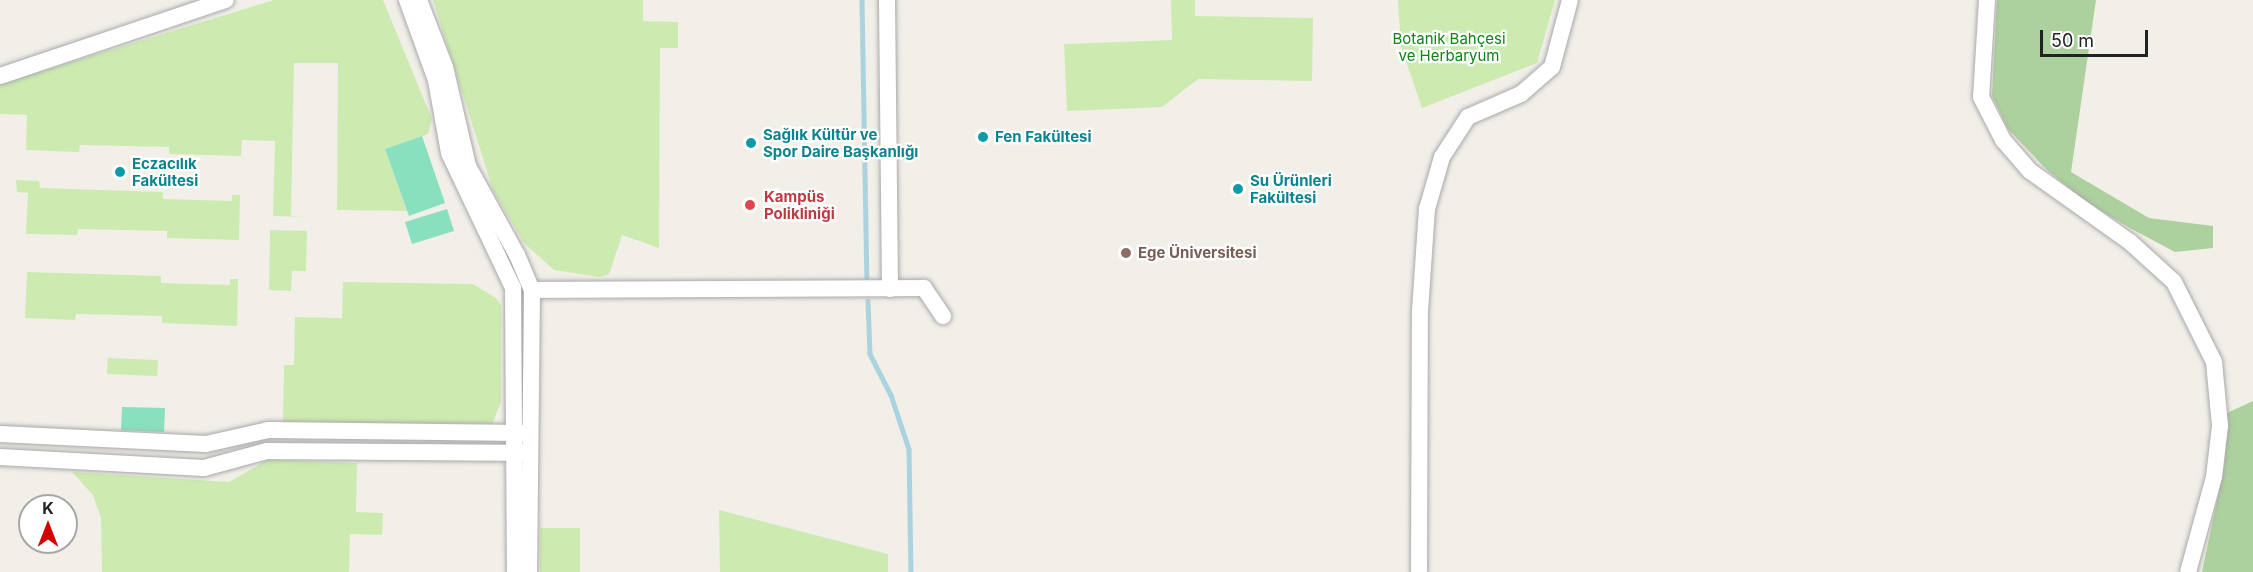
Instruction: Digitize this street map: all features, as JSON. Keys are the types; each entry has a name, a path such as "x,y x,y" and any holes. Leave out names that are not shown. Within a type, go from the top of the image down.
{"street":[{"path":"0,75 226,0"},
{"path":"407,0 436,80 449,153 513,290 521,434 515,572"},
{"path":"419,0 445,67 468,166 531,290 521,434"},
{"path":"887,0 890,289"},
{"path":"1419,572 1420,311 1427,209 1442,157 1468,117 1521,94 1552,68 1570,0"},
{"path":"1987,0 1981,97 2003,140 2030,171 2130,242 2174,282 2214,362 2220,426 2214,477 2188,572"},
{"path":"531,290 924,288 943,316"},
{"path":"513,290 524,300 531,290"},
{"path":"0,434 206,444 268,430 521,434"},
{"path":"0,457 204,468 267,451 521,453"},
{"path":"521,453 529,572"}],"green space":[{"path":"274,0 383,0 432,119 428,134 385,149 407,211 337,210 338,63 294,63 291,216 307,217 273,216 275,141 242,140 241,156 169,154 169,147 80,145 79,152 26,150 27,115 0,114 0,84"},
{"path":"433,0 643,0 643,21 678,22 678,48 660,48 659,248 622,235 609,274 600,277 554,270 524,243 493,190"},
{"path":"1171,0 1195,0 1195,16 1313,18 1312,81 1198,79 1162,107 1067,111 1064,44 1172,40"},
{"name":"Botanik Bahçesi ve Herbaryum","path":"1398,0 1555,0 1537,63 1422,108 1401,47"},
{"path":"1997,0 2096,0 2071,172 2149,218 2213,226 2213,248 2175,252 2128,227 2085,201 2046,169 2008,129 1992,96"},
{"path":"422,136 445,203 409,216 385,149"},
{"path":"16,180 39,181 40,188 163,192 163,199 232,201 232,195 240,195 239,240 167,238 167,231 78,229 77,235 26,234 28,193 17,192"},
{"path":"447,209 454,231 412,244 405,222"},
{"path":"270,230 307,231 306,271 292,271 291,291 269,290"},
{"path":"27,272 161,276 161,283 230,285 230,279 238,279 237,326 162,323 162,316 76,314 75,320 25,318"},
{"path":"343,282 473,284 497,299 501,306 501,402 492,424 283,422 284,365 294,365 295,317 342,318"},
{"path":"108,358 158,360 157,376 107,374"},
{"path":"2253,401 2253,572 2202,572 2224,467 2227,413"},
{"path":"122,407 165,408 164,432 121,430"},
{"path":"267,460 357,463 356,512 383,513 382,535 350,534 349,572 102,572 101,518 93,495 72,472 229,482"},
{"path":"719,510 888,554 888,572 720,572"},
{"path":"540,528 580,528 580,572 540,572"}],"waterway":[{"path":"862,0 867,277"},
{"path":"868,301 870,354 891,395 909,449 911,572"}],"place":[{"name":"Fen Fakültesi","path":"983,137"},
{"name":"Sağlık Kültür ve Spor Daire Başkanlığı","path":"751,143"},
{"name":"Eczacılık Fakültesi","path":"120,172"},
{"name":"Su Ürünleri Fakültesi","path":"1238,189"},
{"name":"Kampüs Polikliniği","path":"750,205"},
{"name":"Ege Üniversitesi","path":"1126,253"}]}
